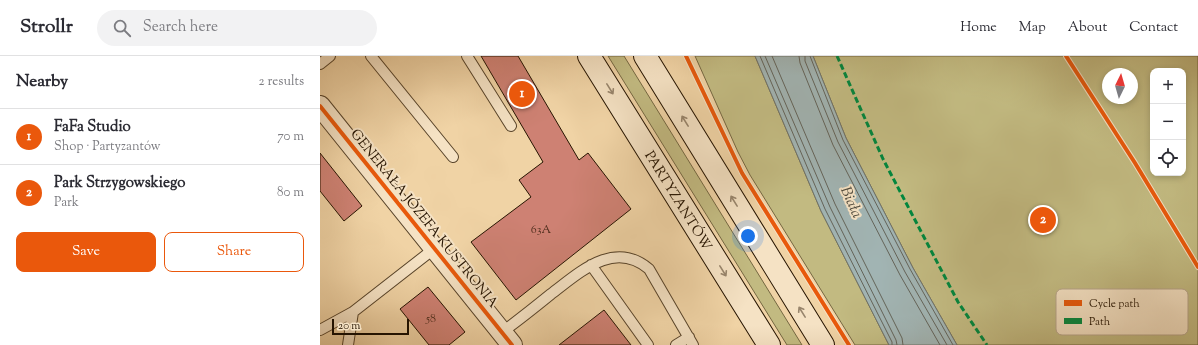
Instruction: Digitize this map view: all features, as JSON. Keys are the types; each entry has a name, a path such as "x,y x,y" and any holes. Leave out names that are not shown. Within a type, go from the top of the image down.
{"main road":[{"name":"PARTYZANTÓW","path":"589,56 768,345"},
{"path":"644,56 823,345"}],"street":[{"name":"GENERAŁA JÓZEFA KUSTRONIA","path":"320,106 507,339"}],"lane":[{"path":"320,64 330,56"},
{"path":"371,56 453,157"},
{"path":"467,56 511,126"},
{"path":"320,330 353,312 435,248"},
{"path":"507,339 591,265 601,260 616,257 632,259 643,264 649,269 691,341 676,345"},
{"path":"591,265 648,345"},
{"path":"348,345 353,312"}],"shaded area":[{"path":"608,56 624,56 802,345 787,345"},
{"path":"695,56 755,56 821,211 889,345 855,345 750,175 738,152"},
{"path":"813,56 1198,56 1198,345 957,345 913,268 846,138"}],"water":[{"name":"Biała","path":"755,56 813,56 846,138 913,268 957,345 889,345 821,211"}],"building":[{"path":"481,56 518,56 579,160 588,153 631,209 516,300 471,242 531,197 519,180 543,162"},
{"path":"320,153 362,206 344,221 320,191"},
{"path":"428,287 465,332 449,345 429,345 400,309"},
{"path":"604,310 631,345 559,345"}],"marked path":[{"path":"837,56 883,159 958,302 987,345"}],"cycle path":[{"path":"686,56 742,173 849,345"},
{"path":"1066,56 1135,163 1198,267"},
{"path":"320,106 512,345"}],"place":[{"name":"FaFa Studio","path":"522,94"},
{"name":"Park Strzygowskiego","path":"1043,220"}]}
